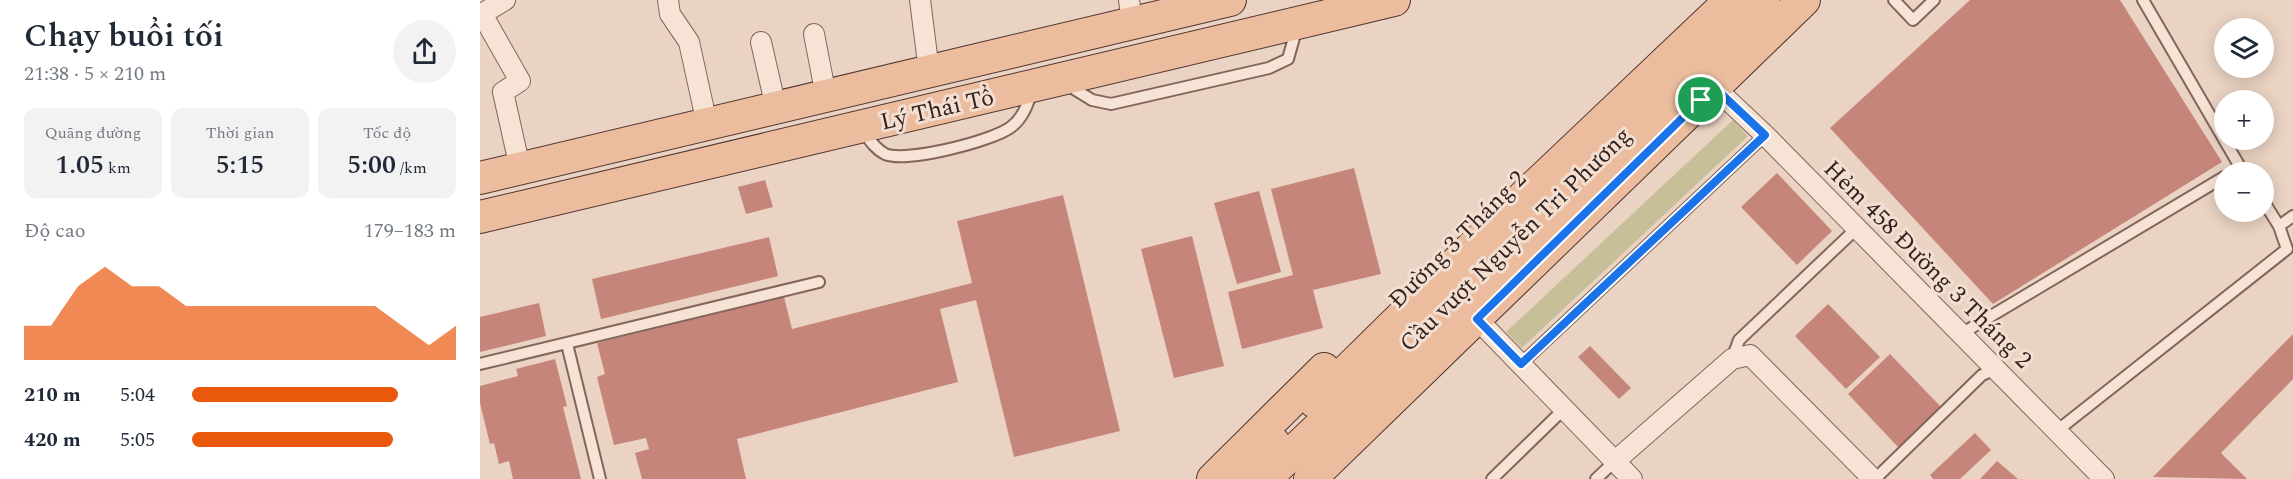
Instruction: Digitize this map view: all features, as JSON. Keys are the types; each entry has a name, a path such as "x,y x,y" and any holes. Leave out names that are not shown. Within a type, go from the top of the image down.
{"main road":[{"name":"Lý Thái Tổ","path":"480,217 1394,0"},
{"name":"Đường 3 Tháng 2","path":"1213,479 1341,364 1696,12 1731,0"},
{"name":"Cầu vượt Nguyễn Tri Phương","path":"1265,479 1764,0"},
{"path":"1310,479 1485,327 1714,87 1804,0"},
{"name":"Lý Thái Tổ","path":"480,178 929,71 1135,14 1219,1"},
{"path":"1135,14 1153,59"},
{"name":"Đường 3 Tháng 2","path":"1238,479 1341,364"}],"street":[{"path":"506,0 481,15 520,81 503,92 520,168"},
{"path":"668,0 670,14 689,42 707,124"},
{"path":"920,0 929,71"},
{"path":"814,34 826,96"},
{"path":"761,42 776,108"},
{"name":"Hẻm 458 Đường 3 Tháng 2","path":"1714,87 1765,135 2058,429 2104,479"},
{"path":"1485,327 1632,479"},
{"path":"1614,462 1732,358 1750,355 1874,479"}],"lane":[{"path":"1894,0 1912,20 1934,0"},
{"path":"2143,0 2233,162"},
{"path":"1048,83 1092,100 1111,104 1269,68 1288,59 1298,22"},
{"path":"1521,364 1765,135"},
{"path":"1961,334 2214,183"},
{"path":"2279,226 2293,216"},
{"path":"2058,429 2287,249 2274,218"},
{"path":"1732,358 1739,340 1857,228"},
{"path":"480,364 819,282"},
{"path":"567,344 600,479"},
{"path":"1874,479 1982,375 1996,369"},
{"path":"1492,479 1564,409"},
{"path":"1596,479 1614,462"}],"shaded area":[{"path":"1733,120 1748,136 1522,348 1506,332"}],"building":[{"path":"1970,0 2120,0 2222,162 2214,162 2214,167 1993,304 1830,128"},
{"path":"1354,168 1381,274 1313,290 1323,328 1242,349 1228,292 1293,275 1271,189"},
{"path":"1777,173 1832,231 1797,265 1741,207"},
{"path":"765,180 773,207 746,214 738,187"},
{"path":"1259,191 1281,272 1237,284 1214,203"},
{"path":"1063,195 1120,431 1014,457 976,300 940,309 958,382 737,439 746,479 642,479 635,453 649,449 646,438 614,445 597,377 605,374 597,343 784,297 792,329 972,283 957,221"},
{"path":"1192,236 1224,366 1174,378 1141,249"},
{"path":"769,237 778,276 601,319 592,279"},
{"path":"539,303 546,336 480,352 480,317"},
{"path":"1828,304 1880,357 1846,389 1795,336"},
{"path":"2293,334 2293,379 2221,453 2247,479 2153,477"},
{"path":"1590,346 1631,388 1619,399 1578,357"},
{"path":"1890,354 1942,408 1900,449 1848,394"},
{"path":"555,359 567,406 563,407 581,479 513,479 509,461 499,464 494,443 490,444 480,403 480,386 518,376 516,369"},
{"path":"1975,433 1991,450 1960,479 1933,479 1930,475"},
{"path":"1997,461 2018,479 1980,479"}],"route":[{"path":"1714,87 1765,135 1521,364 1477,319 1701,100 1714,87"}]}
